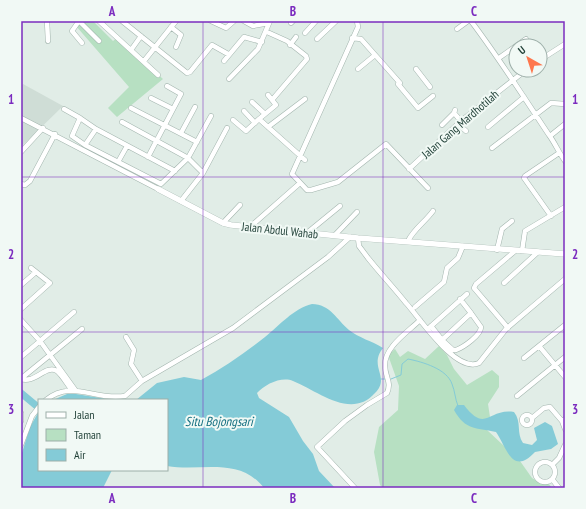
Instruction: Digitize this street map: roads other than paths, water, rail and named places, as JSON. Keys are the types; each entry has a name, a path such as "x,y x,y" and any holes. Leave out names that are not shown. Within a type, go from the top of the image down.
{"street":[{"path":"47,21 48,41"},
{"path":"99,21 158,75"},
{"path":"122,21 188,73 212,45 228,54"},
{"path":"144,61 176,21"},
{"path":"212,21 226,28 234,21"},
{"path":"229,79 254,53 262,42 270,22 253,26 246,21"},
{"path":"305,33 316,21"},
{"path":"317,39 336,21"},
{"path":"357,21 358,27 292,172 300,183 311,190 336,184 386,144 428,188"},
{"path":"457,29 469,21 499,58 534,115 550,136 565,161"},
{"path":"82,43 72,31 77,22 99,42"},
{"path":"172,27 181,35 176,47"},
{"path":"267,32 277,36 306,56 307,59 272,100"},
{"path":"131,50 141,36"},
{"path":"224,61 228,54 244,37 262,42"},
{"path":"290,45 296,37"},
{"path":"352,38 361,39 399,83 418,108 433,96"},
{"path":"548,55 565,44"},
{"path":"499,58 508,52"},
{"path":"358,70 375,55"},
{"path":"416,69 430,87"},
{"name":"Jalan Gang Mardhotilah","path":"409,169 460,123 515,78"},
{"path":"148,157 158,141 181,93 167,86"},
{"path":"234,120 246,130 276,105 268,95"},
{"path":"488,127 524,97"},
{"path":"151,98 173,109"},
{"path":"268,127 304,99"},
{"path":"252,102 265,114"},
{"path":"492,148 552,102 565,104"},
{"path":"181,134 195,107"},
{"path":"131,108 197,142"},
{"path":"64,109 96,129 175,171"},
{"path":"244,111 268,127 305,160"},
{"path":"442,125 454,111 466,131"},
{"path":"80,118 72,136 86,145 161,184 188,158 211,116"},
{"name":"Jalan Abdul Wahab","path":"21,118 55,134 223,223 358,238 408,241 497,250 565,254"},
{"path":"122,122 188,158 203,173"},
{"path":"550,136 565,124"},
{"path":"21,152 43,128"},
{"path":"180,201 203,173 227,128"},
{"path":"86,145 96,129"},
{"path":"21,184 25,185 30,181 55,134"},
{"path":"118,162 127,146"},
{"path":"551,216 524,178 559,153"},
{"path":"250,226 300,183"},
{"path":"223,223 240,205"},
{"path":"307,233 340,206"},
{"path":"522,251 524,231 565,207"},
{"path":"408,241 414,231 433,211"},
{"path":"335,235 357,212"},
{"path":"497,250 502,229 512,221"},
{"path":"22,378 32,380 47,370 53,370 57,371 71,389 76,391 98,395 125,396 142,381 233,328 328,257 350,237"},
{"path":"358,238 359,246 368,258 420,320 453,350 456,350 477,335 481,330 481,327 460,299"},
{"path":"415,307 444,282 447,268 458,258 463,246"},
{"path":"508,328 474,288 476,284 515,251"},
{"path":"504,283 538,252"},
{"path":"21,309 50,283 31,268"},
{"path":"21,285 36,272"},
{"path":"429,327 438,342 448,352 466,363 477,365 508,328 565,278"},
{"path":"429,327 467,294"},
{"path":"21,357 74,312"},
{"path":"442,340 471,313"},
{"path":"21,320 40,341 76,391"},
{"path":"355,488 318,447 345,421 367,404 387,393 390,382 384,367 388,350 420,320"},
{"path":"524,358 565,325"},
{"path":"22,378 82,329"},
{"path":"126,337 134,350 131,364 142,381"},
{"path":"540,346 565,377"},
{"path":"21,348 26,353"},
{"path":"518,396 565,357"},
{"path":"47,399 52,395 71,389"},
{"path":"532,418 544,408 550,407 564,420 565,429"},
{"path":"21,445 27,427 37,409"},
{"path":"21,413 21,421"},
{"path":"552,465 559,458 565,444"},
{"path":"544,461 552,465 555,472 552,479 544,482 536,477 535,473 537,465 544,461"},
{"path":"552,479 559,488"}],"water":[{"name":"Situ Bojongsari","path":"312,304 324,307 333,313 353,333 383,348 379,355 378,361 381,382 375,393 366,401 356,404 345,404 334,401 303,385 289,380 279,380 269,384 257,393 259,398 289,417 303,441 313,454 319,471 335,488 264,488 254,478 243,472 231,469 219,467 168,466 168,399 137,399 157,383 184,377 201,380 250,349 293,313"},
{"path":"67,394 76,394 107,399 55,399"},
{"path":"457,405 464,405 477,418 483,419 498,413 514,412 518,420 520,435 523,443 532,445 537,440 534,428 545,422 552,426 558,444 551,449 535,452 527,459 521,461 515,460 511,457 496,432 472,427 463,422 454,410"},
{"path":"38,413 38,471 112,471 103,488 21,488 21,456 30,427"}],"waterway":[{"path":"391,379 401,375 402,364 408,359 427,364 440,370 449,379 453,387 458,406"},
{"path":"21,393 38,407"}]}
